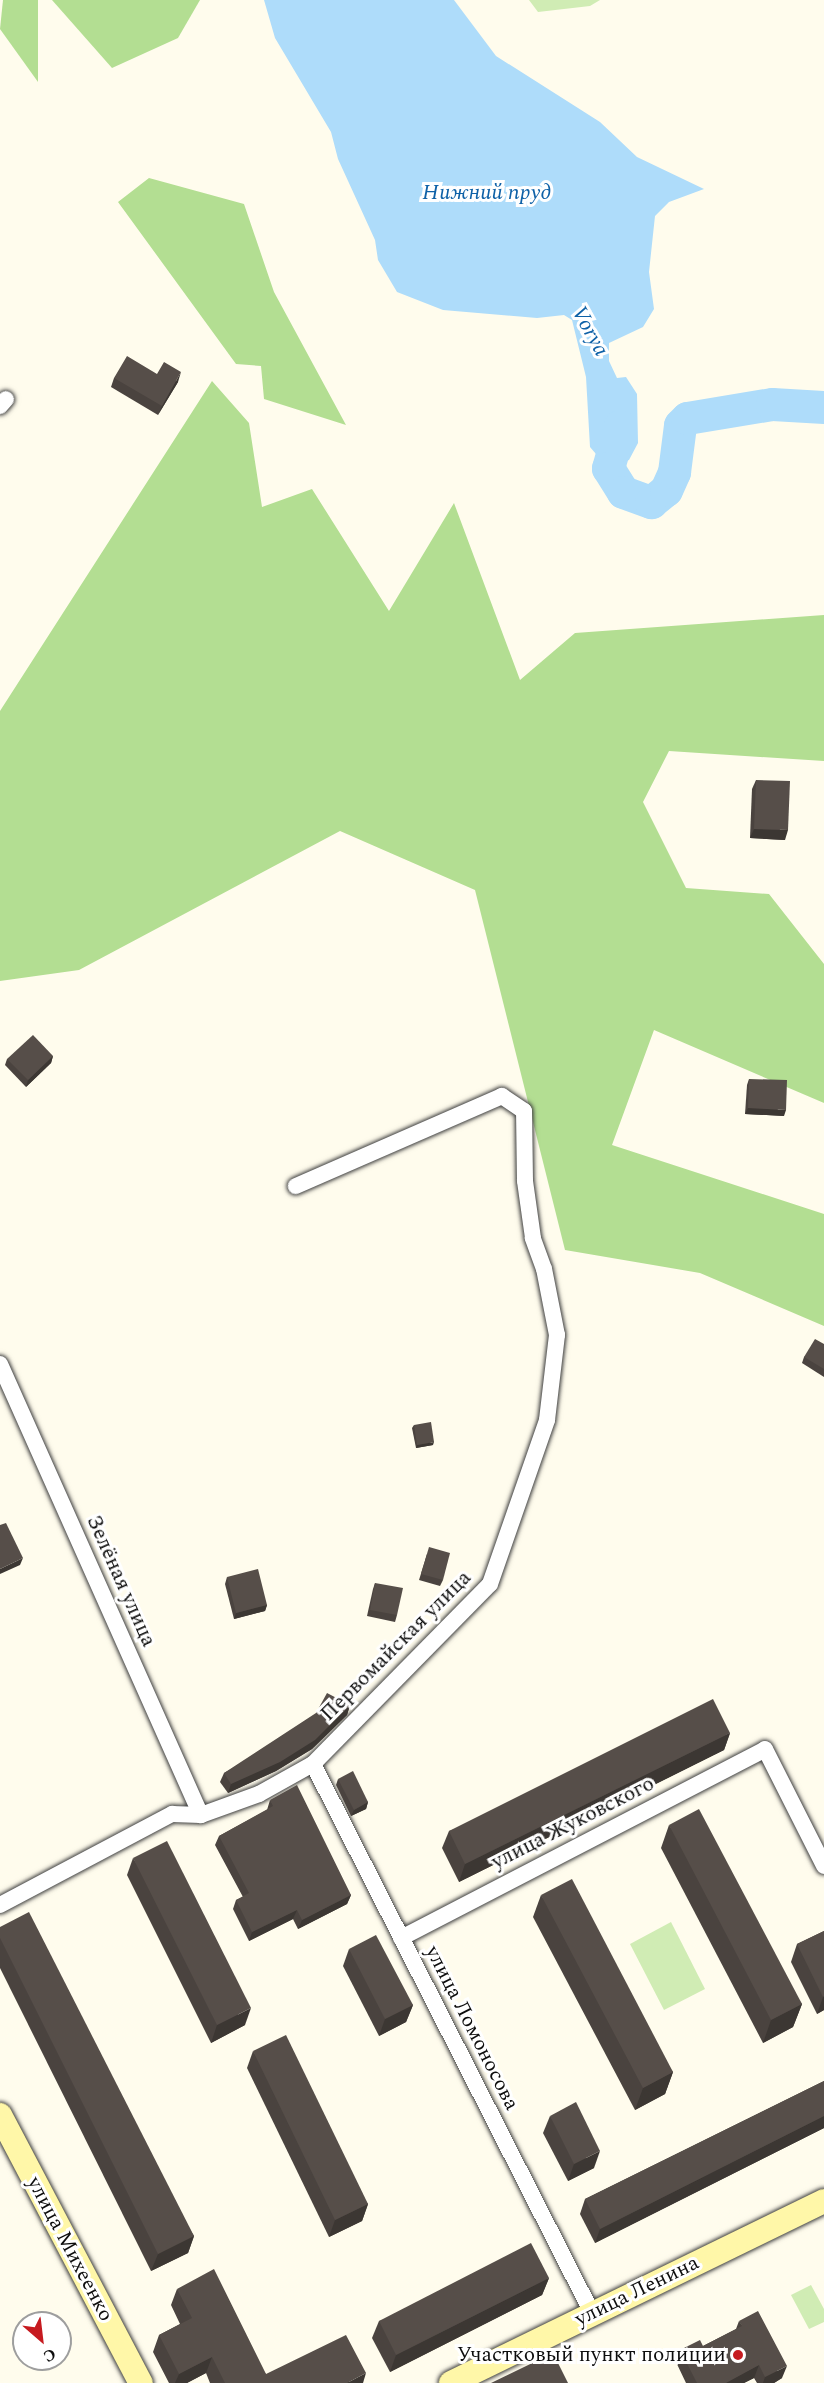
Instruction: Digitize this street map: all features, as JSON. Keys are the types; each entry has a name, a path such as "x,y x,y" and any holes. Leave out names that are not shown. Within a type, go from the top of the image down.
{"street":[{"name":"Первомайская улица","path":"0,1905 172,1814 201,1815 259,1794 313,1764 490,1584 547,1420 557,1335 544,1269 534,1238 525,1181 524,1111 502,1096 296,1186"},
{"name":"Зелёная улица","path":"0,1364 201,1815"},
{"name":"улица Жуковского","path":"401,1938 765,1749 824,1866"},
{"name":"улица Ломоносова","path":"313,1764 592,2313"},
{"name":"улица Михеенко","path":"0,2115 141,2383"},
{"name":"улица Ленина","path":"451,2383 824,2201"}],"green space":[{"path":"3,0 38,0 38,82 0,29"},
{"path":"52,0 200,0 178,38 112,68"},
{"path":"529,0 600,0 590,6 538,12"},
{"path":"149,178 244,204 274,292 346,425 264,399 261,366 236,364 118,202"},
{"path":"212,381 249,423 262,507 312,489 389,611 454,503 520,680 575,633 824,615 824,761 669,751 643,802 686,888 769,894 824,964 824,1103 654,1030 612,1145 824,1214 824,1326 700,1273 565,1250 475,890 340,831 79,970 0,981 0,711"},
{"path":"671,1922 705,1989 664,2010 630,1944"},
{"path":"811,2285 824,2309 824,2322 809,2329 791,2295"}],"water":[{"name":"Нижний пруд","path":"264,0 454,0 496,56 600,122 637,157 704,189 669,202 655,216 649,272 654,309 643,327 609,343 609,361 617,378 626,377 637,394 638,443 629,460 608,468 590,447 586,377 572,320 564,315 537,318 443,310 397,292 378,260 375,240 338,159 331,132 275,38"}],"building":[{"path":"127,356 157,374 164,362 181,372 162,406 114,378"},
{"path":"756,780 790,781 788,830 754,829"},
{"path":"33,1035 53,1056 28,1080 7,1059"},
{"path":"749,1079 787,1080 786,1110 748,1108"},
{"path":"815,1339 824,1344 824,1369 804,1357"},
{"path":"431,1422 434,1442 417,1445 414,1425"},
{"path":"6,1523 23,1558 0,1569 0,1525"},
{"path":"429,1547 450,1553 443,1580 421,1574"},
{"path":"258,1569 267,1605 236,1613 227,1577"},
{"path":"375,1583 403,1588 397,1615 370,1610"},
{"path":"327,1693 350,1705 315,1740 280,1762 231,1784 224,1773 316,1713"},
{"path":"713,1699 730,1733 465,1864 449,1831"},
{"path":"353,1771 368,1802 354,1810 338,1779"},
{"path":"297,1785 351,1895 302,1920 297,1910 252,1932 236,1900 249,1893 219,1836 273,1806 270,1800"},
{"path":"699,1809 802,2004 771,2020 669,1825"},
{"path":"167,1841 251,2008 217,2025 133,1858"},
{"path":"572,1879 673,2072 643,2088 541,1895"},
{"path":"29,1912 194,2236 158,2254 0,1938 0,1927"},
{"path":"824,1931 824,1996 823,1997 797,1944"},
{"path":"376,1935 413,2005 385,2019 349,1949"},
{"path":"286,2035 368,2204 335,2220 253,2051"},
{"path":"824,2081 824,2116 600,2229 585,2199"},
{"path":"576,2102 600,2151 574,2164 550,2116"},
{"path":"531,2243 549,2278 396,2355 379,2321"},
{"path":"214,2269 266,2374 346,2335 366,2373 347,2383 225,2383 212,2357 179,2374 159,2335 192,2318 177,2289"},
{"name":"Участковый пункт полиции","path":"758,2311 787,2366 765,2377 759,2365 726,2383 697,2383 680,2350 700,2340 703,2346 742,2326 739,2321"},
{"path":"553,2353 568,2383 491,2383"}],"waterway":[{"name":"Vorya","path":"620,426 608,468 623,492 651,502 666,490 674,472 680,425 687,418 772,404 824,407"}],"place":[{"name":"Участковый пункт полиции","path":"738,2355"}]}
